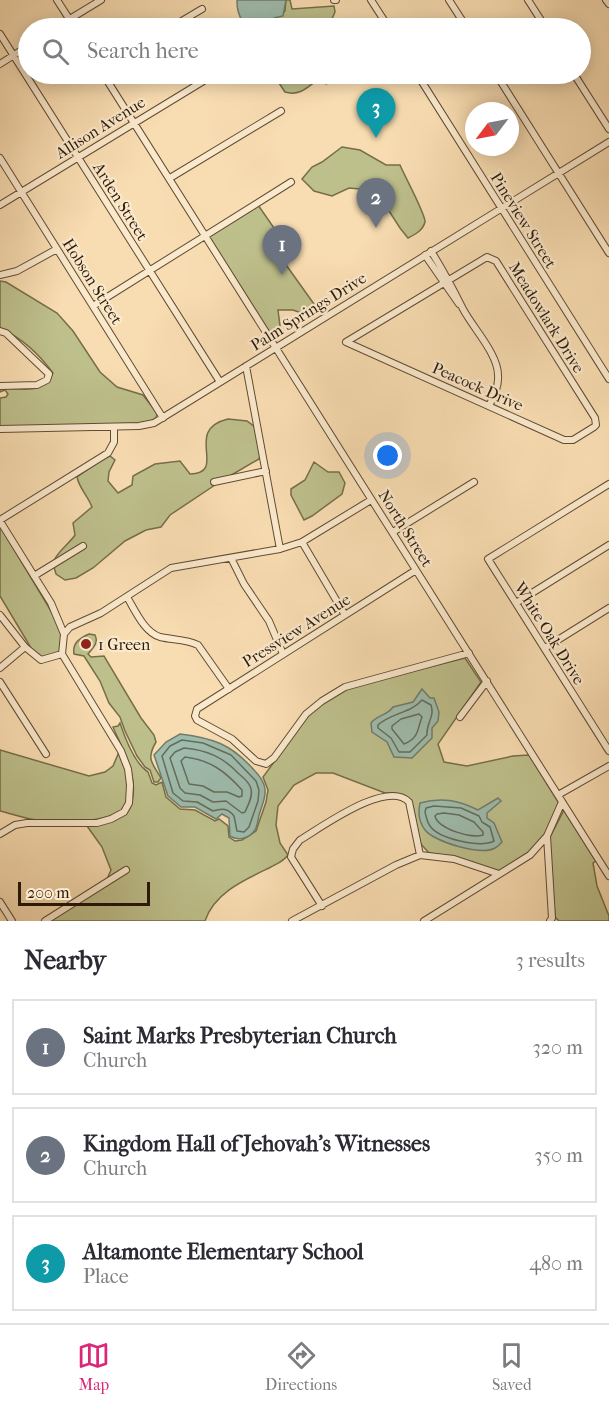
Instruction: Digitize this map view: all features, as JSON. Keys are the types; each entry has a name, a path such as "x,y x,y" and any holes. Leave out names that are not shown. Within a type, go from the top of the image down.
{"street":[{"path":"57,0 68,18"},
{"path":"72,18 101,0"},
{"path":"371,0 383,18"},
{"path":"449,0 461,18"},
{"path":"528,0 540,18"},
{"path":"606,0 609,4"},
{"path":"187,18 202,9"},
{"name":"Arden Street","path":"0,34 18,61"},
{"path":"0,64 18,52"},
{"name":"Arden Street","path":"32,84 220,382"},
{"name":"North Street","path":"109,84 562,802 608,871"},
{"name":"Allison Avenue","path":"0,205 198,84"},
{"name":"Pineview Street","path":"423,84 609,379"},
{"path":"502,84 609,254"},
{"path":"580,84 609,129"},
{"path":"170,178 281,111"},
{"name":"Palm Springs Drive","path":"0,429 145,426 163,418 275,346 609,142"},
{"name":"Hobson Street","path":"0,158 163,418"},
{"path":"93,306 205,234 291,183"},
{"path":"0,275 17,271 57,249"},
{"path":"428,253 496,362 499,374 489,406"},
{"name":"Meadowlark Drive","path":"446,281 483,258 490,257 496,261 595,418 596,425"},
{"name":"Peacock Drive","path":"446,281 346,342 570,441 596,425"},
{"path":"0,331 6,333 48,371 48,377 43,383 37,385 0,386"},
{"path":"246,366 280,549"},
{"path":"0,834 15,825 27,823 97,823 124,812 129,803 130,785 126,760 63,654 64,634 51,603 0,521 108,453 114,442 114,427"},
{"path":"214,482 266,471"},
{"path":"393,532 474,482"},
{"name":"White Oak Drive","path":"609,484 488,559 609,751"},
{"path":"64,634 70,627 100,613 171,568 280,549 302,542 371,500"},
{"path":"302,542 345,615"},
{"path":"516,603 609,545"},
{"path":"34,576 83,546"},
{"path":"231,558 244,584 269,621 283,654"},
{"name":"Pressview Avenue","path":"416,570 197,709 195,716 201,723 241,745 256,761 266,764 274,758 306,714 345,687 469,653"},
{"path":"127,597 153,633 198,645 228,689"},
{"path":"545,648 609,608"},
{"path":"0,615 25,647 41,660 63,654"},
{"path":"0,668 25,647"},
{"path":"460,717 487,681"},
{"path":"0,682 46,754"},
{"path":"558,795 609,766"},
{"path":"322,906 291,857 293,849 300,840 370,800 394,795 409,802 420,855"},
{"path":"424,921 530,855 547,836 562,802"},
{"path":"547,836 553,920"},
{"path":"292,921 396,865 420,855 454,859 499,874"},
{"path":"45,921 126,870"},
{"path":"0,902 12,921"}],"green space":[{"path":"286,0 290,0 292,9 334,6 335,12 332,18 275,18 285,11"},
{"path":"280,84 312,84 302,91 285,92"},
{"path":"342,147 360,150 386,165 400,165 424,218 424,225 419,232 408,238 371,183 360,189 349,188 332,196 314,191 302,179 312,167"},
{"path":"258,205 274,228 275,242 284,262 314,304 314,310 304,314 293,310 278,310 280,326 271,335 208,235"},
{"path":"0,281 6,282 57,313 73,331 100,372 117,387 143,395 157,413 156,419 145,423 0,427 0,398 8,394 5,390 0,392 0,388 37,388 53,373 30,347 0,328"},
{"path":"228,419 247,421 255,427 259,459 228,477 212,480 212,484 218,483 170,515 161,527 146,530 125,541 93,568 76,578 65,580 56,574 54,567 86,547 84,543 54,561 75,535 73,523 92,507 77,477 110,456 115,460 109,472 108,481 118,493 132,485 133,476 155,464 180,461 190,474 201,472 206,467 208,432 215,424"},
{"path":"314,462 328,472 339,472 345,483 342,494 304,520 291,495 291,489 305,480"},
{"path":"0,526 54,616 62,635 60,653 42,657 31,648 0,596"},
{"path":"89,634 95,635 96,640 88,654 91,657 104,656 141,718 154,735 156,742 151,757 161,778 158,782 154,782 150,770 137,756 120,717 109,703 100,681 84,656 74,654 77,641"},
{"path":"465,658 481,682 438,744 444,762 467,766 513,756 529,755 559,803 545,834 528,853 499,872 455,857 429,853 420,843 413,806 407,797 385,793 333,773 316,773 294,785 278,806 276,825 280,843 288,855 231,888 215,903 205,921 49,921 129,870 127,867 107,879 111,870 102,847 87,826 97,825 129,810 132,799 133,778 113,727 120,723 134,756 148,772 152,783 156,785 162,782 166,797 180,809 195,810 215,821 219,819 228,826 229,837 235,841 242,840 256,831 266,802 268,790 263,777 308,716 323,703 347,688"},
{"path":"0,750 89,776 105,772 113,766 119,752 128,783 127,802 113,815 72,822 36,820 0,811"},
{"path":"564,810 596,861 593,863 597,886 609,921 559,921 555,917 549,839"}],"water":[{"path":"237,0 286,0 283,16 274,18 241,18"},
{"path":"422,689 430,698 434,698 439,712 438,721 432,728 432,738 412,758 394,757 387,742 372,732 371,723 393,707 413,702"},
{"path":"180,734 212,740 229,748 246,761 261,778 265,789 264,798 253,833 243,838 233,838 230,836 229,818 222,814 216,819 195,807 181,807 168,796 154,755 166,742"},
{"path":"498,798 501,801 487,813 487,818 494,823 502,842 496,848 469,849 448,843 430,835 420,820 420,803 435,800 449,801 478,810"}],"place":[{"name":"Altamonte Elementary School","path":"376,138"},
{"name":"Kingdom Hall of Jehovah's Witnesses","path":"376,228"},
{"name":"Saint Marks Presbyterian Church","path":"282,275"},
{"name":"1 Green","path":"86,644"}]}
